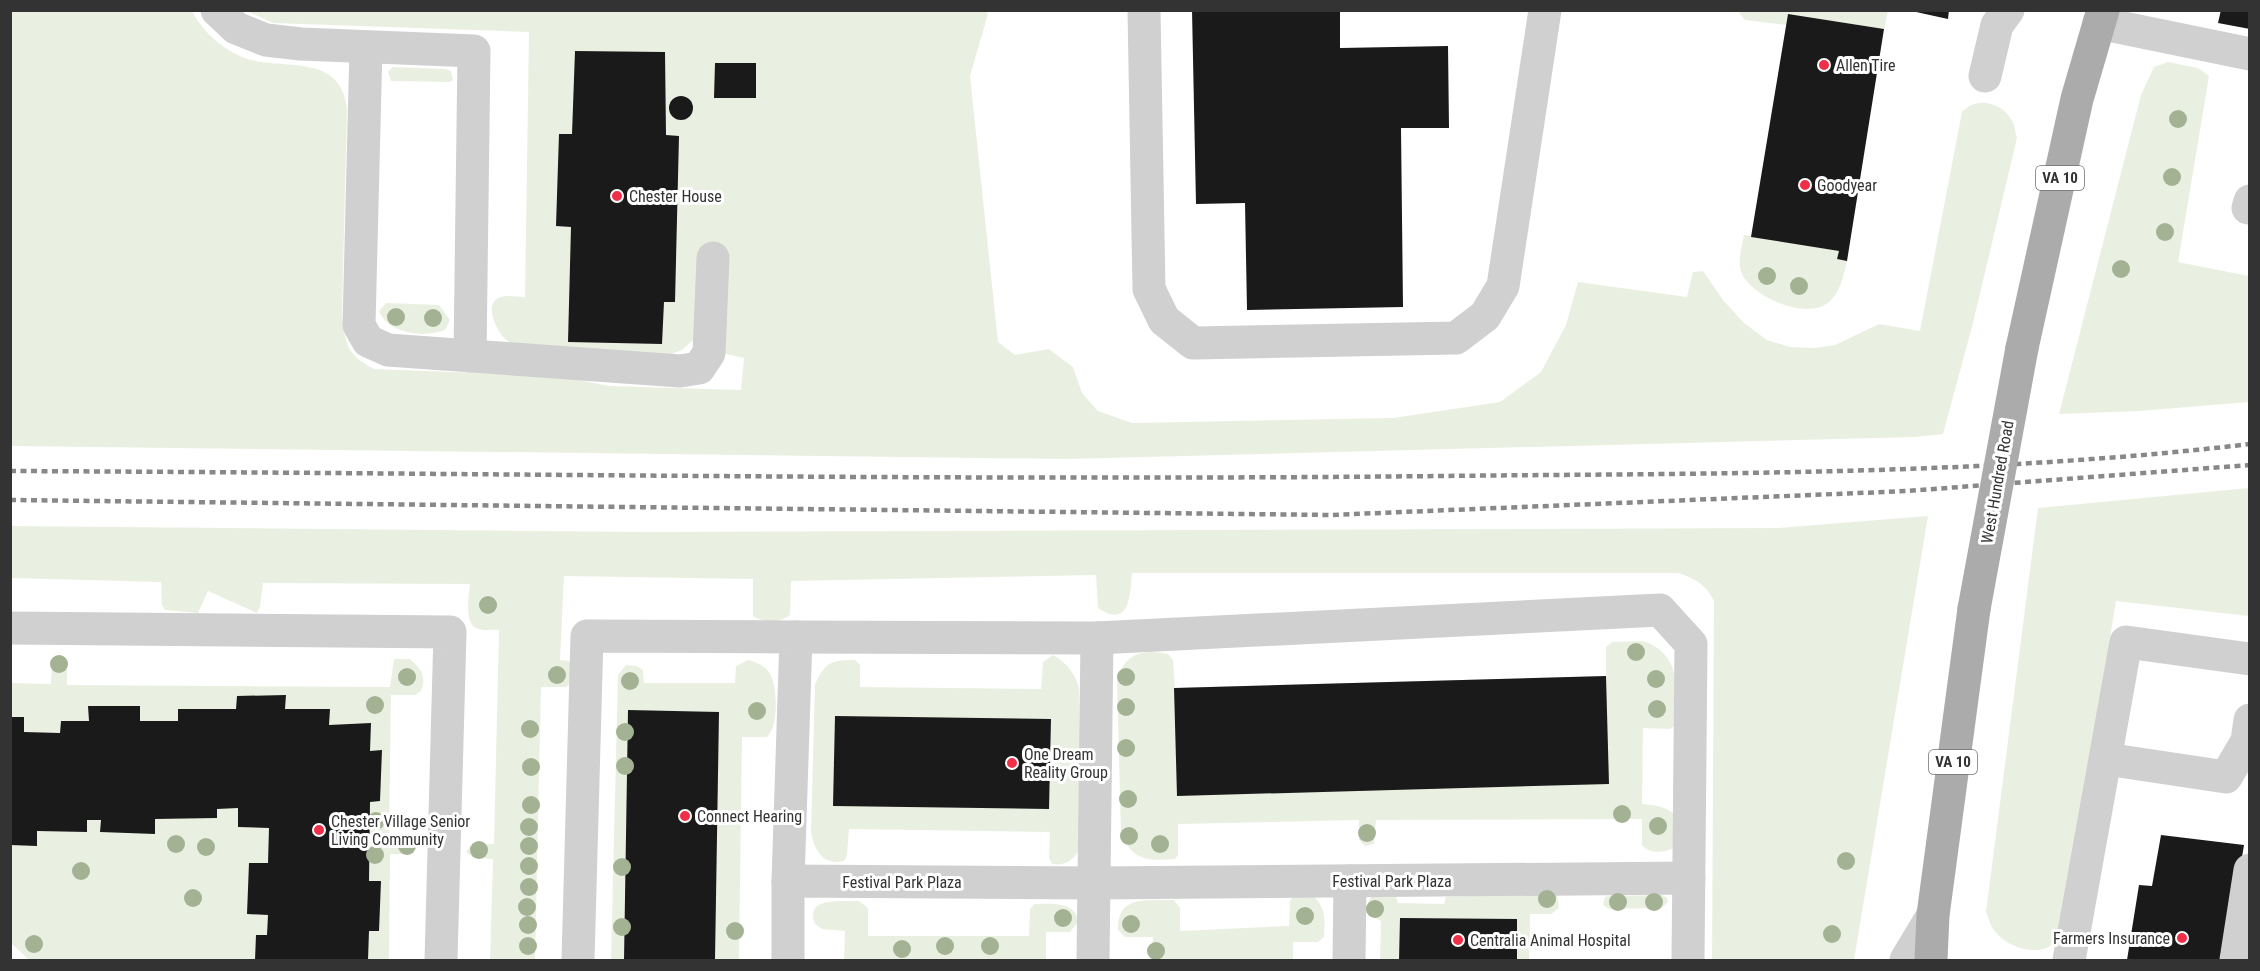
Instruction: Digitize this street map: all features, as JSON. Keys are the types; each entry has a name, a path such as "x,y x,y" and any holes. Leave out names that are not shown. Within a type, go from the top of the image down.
{"main road":[{"name":"West Hundred Road","path":"1931,960 1933,915 1974,609 2022,348 2078,99 2101,17"}],"street":[{"path":"217,10 237,28 266,40 301,44 474,51 470,356"},
{"path":"1144,10 1149,289 1164,320 1193,343 1456,338 1485,316 1503,286 1545,10"},
{"path":"1985,76 1997,25 2008,10"},
{"path":"2101,17 2250,54"},
{"path":"366,47 359,325 368,341 388,350 680,371 699,368 709,353 713,258"},
{"path":"578,960 587,636 1097,638 1660,610 1691,644 1688,960"},
{"path":"10,627 450,632 441,960"},
{"path":"788,960 788,881 796,637"},
{"path":"1093,960 1097,638"},
{"path":"2069,960 2126,642 2250,658"},
{"path":"2106,759 2226,777 2249,737"},
{"path":"2236,960 2250,870"},
{"name":"Festival Park Plaza","path":"788,881 1095,883 1689,878"},
{"path":"1349,960 1350,881"},
{"path":"1906,960 1933,915"}],"green space":[{"path":"11,11 192,11 202,27 233,53 251,60 311,68 335,79 343,91 347,108 342,316 349,348 365,364 374,369 558,376 609,386 741,390 744,358 726,354 721,344 693,340 682,350 668,355 522,348 507,340 498,330 492,310 495,300 504,296 525,297 529,32 273,23 247,11 986,11 988,14 970,76 998,342 1015,355 1049,349 1073,367 1082,393 1098,411 1132,423 1393,418 1500,402 1541,372 1566,325 1578,282 1687,297 1693,272 1703,271 1723,300 1744,323 1767,340 1790,347 1814,348 1835,345 1879,324 1920,331 1962,112 1974,104 1995,105 2007,113 2011,119 2017,138 1973,323 1943,434 1916,437 1068,459 11,446"},
{"path":"1738,11 1888,11 1884,29 1788,14 1786,25 1745,20"},
{"path":"2168,62 2198,68 2209,76 2178,262 2249,276 2249,402 2139,411 2059,414 2141,95 2154,67"},
{"path":"393,67 446,69 451,71 453,80 449,82 391,81 388,72"},
{"path":"1744,235 1839,251 1837,259 1847,261 1838,291 1823,306 1811,309 1785,305 1760,293 1750,285 1741,271 1740,256"},
{"path":"386,303 439,305 450,320 445,330 427,334 408,332 390,325 384,319 379,311"},
{"path":"2249,488 2249,616 2116,601 2061,933 2059,938 2043,949 2025,949 2007,942 1991,926 1986,912 2038,508"},
{"path":"1928,516 1854,960 1712,960 1714,601 1700,583 1679,573 1132,573 1127,606 1117,615 1109,614 1098,608 1096,575 791,581 790,615 782,620 772,621 753,616 753,579 564,576 560,660 569,661 574,665 572,682 566,687 541,687 535,960 490,960 493,859 474,858 466,852 472,844 494,844 499,630 474,627 468,610 470,584 263,583 257,613 208,591 198,613 165,610 162,605 161,582 11,578 11,526 650,532 1778,528"},
{"path":"1644,641 1666,656 1675,676 1674,726 1670,729 1643,728 1642,804 1662,807 1671,811 1679,819 1674,848 1670,850 1653,851 1642,845 1642,819 1376,820 1374,844 1365,846 1359,840 1359,820 1178,824 1178,855 1175,859 1165,860 1149,859 1136,854 1125,842 1121,833 1117,683 1123,665 1135,655 1150,652 1168,654 1173,660 1175,688 1606,676 1606,647 1612,642"},
{"path":"59,655 64,656 67,661 67,685 390,687 394,659 410,659 414,662 423,677 421,691 415,695 391,695 389,836 413,837 419,844 411,854 390,854 389,960 29,960 11,943 10,683 51,684 52,660"},
{"path":"1053,655 1070,669 1079,688 1082,843 1072,860 1063,864 1052,864 1049,858 1050,832 849,829 847,855 844,861 830,861 821,855 814,845 811,832 815,684 826,667 834,662 855,660 860,665 860,687 1041,689 1043,662"},
{"path":"748,660 760,664 769,672 774,687 776,706 774,724 767,737 742,737 739,960 611,960 618,675 626,665 637,666 643,670 644,683 735,683 736,666"},
{"path":"1309,892 1319,902 1323,912 1324,937 1318,942 1293,942 1293,960 1151,960 1153,937 1125,937 1118,930 1119,918 1123,910 1128,905 1145,900 1174,900 1180,908 1180,931 1289,926 1290,901 1295,894"},
{"path":"1394,892 1398,903 1444,904 1446,897 1547,893 1557,896 1559,908 1551,914 1530,914 1529,960 1380,960 1381,921 1366,913 1366,907 1372,895"},
{"path":"1662,895 1667,898 1668,902 1662,908 1609,909 1603,905 1605,897 1609,896"},
{"path":"859,901 868,908 868,936 1029,936 1030,909 1034,904 1055,904 1068,907 1073,910 1078,922 1070,932 1046,932 1046,960 844,960 845,931 822,929 815,924 813,915 815,909 826,902"}],"building":[{"path":"1192,10 1340,10 1340,48 1448,46 1449,128 1401,128 1403,307 1247,310 1245,203 1196,204"},
{"path":"1907,10 1949,10 1948,19"},
{"path":"2221,10 2250,10 2250,29 2218,23"},
{"path":"1788,14 1884,29 1847,261 1837,259 1839,251 1751,237"},
{"name":"Chester House","path":"575,51 665,52 666,135 679,136 675,302 664,302 662,344 568,342 571,227 556,226 559,134 572,134"},
{"path":"715,63 756,63 756,98 714,98"},
{"path":"681,96 689,100 693,108 689,116 681,120 673,116 669,108 673,100"},
{"path":"1606,676 1609,784 1177,796 1174,688"},
{"name":"Chester Village Senior Living Community","path":"286,695 285,709 330,709 329,725 371,723 370,751 382,750 380,801 370,802 369,881 381,881 379,931 369,931 368,960 255,960 256,935 267,935 268,915 247,914 249,863 268,863 269,828 238,827 238,808 217,809 217,818 155,819 155,834 100,832 101,820 87,820 87,832 37,831 37,846 10,845 10,717 24,717 24,732 60,733 61,721 89,721 88,706 140,706 140,721 178,721 178,709 236,709 237,696"},
{"path":"628,710 719,712 715,960 624,960"},
{"path":"835,716 1051,719 1049,809 833,806"},
{"path":"2161,835 2244,845 2225,960 2127,960 2139,885 2152,886"},
{"name":"Centralia Animal Hospital","path":"1400,918 1517,919 1517,960 1399,960"}],"railway":[{"path":"10,471 1083,478 1643,474 1947,467 2048,462 2250,444"},
{"path":"10,500 1331,515 1907,491 2250,465"}],"place":[{"name":"Allen Tire","path":"1824,65"},
{"name":"Goodyear","path":"1805,185"},
{"name":"Chester House","path":"617,196"},
{"name":"One Dream Reality Group","path":"1012,763"},
{"name":"Connect Hearing","path":"685,816"},
{"name":"Chester Village Senior Living Community","path":"319,830"},
{"name":"Farmers Insurance","path":"2182,938"},
{"name":"Centralia Animal Hospital","path":"1458,940"}]}
